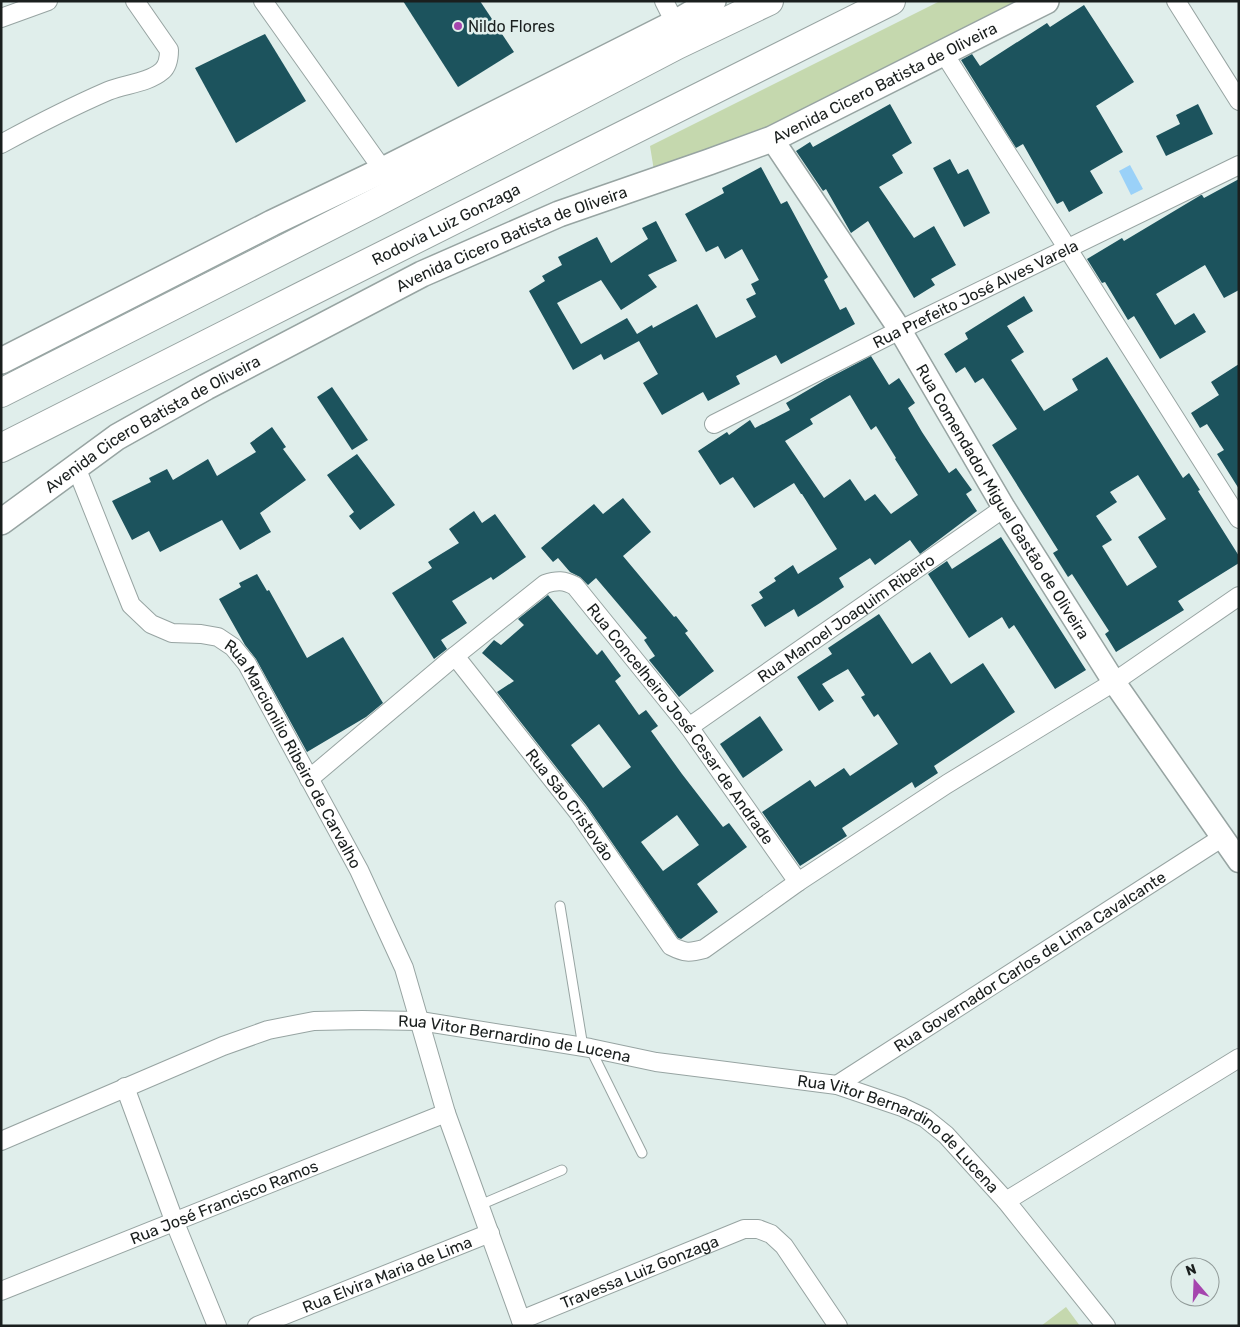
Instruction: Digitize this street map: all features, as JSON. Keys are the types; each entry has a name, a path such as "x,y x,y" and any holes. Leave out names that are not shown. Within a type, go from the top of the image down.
{"highway":[{"path":"1,393 373,204 677,45 769,1"},
{"name":"Rodovia Luiz Gonzaga","path":"1,448 312,290 891,1"}],"main road":[{"path":"1,361 272,223 383,170 669,12 713,1"},
{"name":"Avenida Cicero Batista de Oliveira","path":"1,522 117,437 206,387 422,274 559,214 772,139 1046,1"}],"street":[{"path":"1,18 48,1"},
{"path":"1,144 44,121 110,90 154,76 163,70 169,58 168,50 164,41 135,1"},
{"path":"1176,1 1239,101"},
{"path":"271,3 383,170"},
{"path":"943,52 1066,249 1239,519"},
{"name":"Rua Comendador Miguel Gastão de Oliveira","path":"772,139 900,330 1004,508 1114,682 1239,861"},
{"name":"Rua Prefeito José Alves Varela","path":"714,424 900,330 1239,165"},
{"name":"Rua Marcionilio Ribeiro de Carvalho","path":"76,467 131,605 151,624 172,633 201,634 218,637 234,647 247,664 359,870 404,968 446,1113 522,1323"},
{"name":"Rua Manoel Joaquim Ribeiro","path":"689,727 1004,508"},
{"name":"Rua Concelheiro José Cesar de Andrade","path":"456,656 545,584 565,581 575,586 689,727 798,882"},
{"path":"798,882 947,784 1114,682 1239,596"},
{"path":"309,779 456,656"},
{"name":"Rua São Cristovão","path":"456,656 578,812 671,946 681,952 692,953 704,949 798,882"},
{"name":"Rua Governador Carlos de Lima Cavalcante","path":"837,1085 1223,837"},
{"name":"Rua Vitor Bernardino de Lucena","path":"1,1141 223,1046 268,1030 314,1021 420,1021 586,1048 656,1062 837,1085 902,1107 925,1118 946,1135 1006,1201 1106,1326"},
{"path":"1006,1201 1239,1058"},
{"path":"125,1087 174,1223 217,1326"},
{"name":"Rua José Francisco Ramos","path":"1,1291 446,1113"},
{"name":"Travessa Luiz Gonzaga","path":"522,1323 744,1229 758,1229 771,1234 784,1246 838,1326"},
{"name":"Rua Elvira Maria de Lima","path":"257,1326 490,1233"}],"lane":[{"path":"560,906 586,1048 642,1153"},
{"path":"480,1205 562,1170"}],"green space":[{"path":"940,1 1021,1 656,183 650,146"},
{"path":"1066,1307 1080,1326 1041,1326"}],"water":[{"path":"1130,165 1143,189 1131,195 1119,171"}],"building":[{"name":"Nildo Flores","path":"403,1 480,1 514,52 458,87"},
{"path":"1084,5 1134,82 1096,106 1123,152 1090,171 1103,193 1069,212 1063,201 1057,204 1023,144 1016,148 961,60 972,54 980,66 1047,23 1050,27"},
{"path":"265,34 306,101 236,143 195,68"},
{"path":"890,104 912,143 892,155 903,173 879,187 914,238 934,226 956,265 931,279 935,285 914,298 868,221 851,233 826,189 823,191 796,151 810,142 813,147"},
{"path":"1198,104 1213,134 1166,156 1156,136 1180,124 1176,115"},
{"path":"950,159 958,174 968,169 990,213 964,227 933,168"},
{"path":"761,167 781,204 787,201 828,277 824,280 840,310 846,307 855,324 781,364 776,355 736,376 740,384 708,401 703,392 662,415 643,383 658,374 639,341 604,360 601,354 573,370 529,291 545,281 542,276 562,265 558,257 597,237 611,263 648,239 642,228 656,221 677,261 648,275 657,287 621,310 601,280 557,303 581,344 627,318 637,334 652,325 653,328 697,304 716,338 756,317 746,299 756,294 751,284 759,280 742,249 725,259 718,246 706,252 685,214 724,193 722,188"},
{"path":"1239,179 1239,290 1224,298 1205,265 1156,294 1175,325 1194,313 1206,332 1160,359 1134,316 1128,320 1105,282 1102,283 1087,259 1122,238 1124,241 1201,195 1204,198"},
{"path":"1024,296 1033,311 1007,326 1024,352 1011,360 1044,411 1078,390 1072,379 1107,357 1183,478 1189,473 1200,490 1198,491 1239,556 1239,563 1178,601 1184,610 1116,652 1105,634 1109,631 1072,574 1068,577 1053,553 1058,550 992,445 1017,429 983,378 975,383 965,367 956,373 944,354 968,339 965,333","holes":["1138,475 1166,519 1138,537 1157,567 1127,586 1102,546 1112,540 1096,516 1117,502 1110,492"]},
{"path":"871,356 889,385 899,378 915,403 908,408 922,432 949,473 956,468 972,490 966,494 977,511 920,554 910,540 875,565 870,558 839,578 844,587 820,603 798,617 794,609 765,627 751,605 763,598 759,592 776,581 774,578 793,565 798,574 837,549 794,483 754,508 733,477 720,485 698,451 727,432 729,435 750,420 755,428 790,410 786,403","holes":["850,395 871,430 876,426 918,495 891,514 875,494 865,501 850,479 824,498 785,441 813,424 810,419"]},
{"path":"1239,364 1239,489 1217,454 1224,450 1207,424 1200,428 1191,413 1219,395 1211,382"},
{"path":"332,387 368,440 352,450 317,397"},
{"path":"272,427 286,447 283,449 306,480 260,513 271,532 240,550 222,520 160,552 149,531 132,540 112,501 151,482 149,478 167,469 173,480 208,459 217,476 256,452 250,443"},
{"path":"357,454 395,505 360,530 349,516 354,512 327,475"},
{"path":"623,498 651,532 623,556 688,631 685,633 714,671 679,697 649,660 655,656 644,640 647,638 596,578 588,585 580,577 570,572 558,558 553,562 541,548 594,504 603,514"},
{"path":"474,511 482,523 495,514 526,557 493,580 491,577 452,601 467,623 441,640 447,649 434,659 392,593 432,568 428,562 459,543 449,529"},
{"path":"1001,537 1086,670 1055,689 1014,625 1009,629 1002,617 969,638 928,574 947,561 952,569"},
{"path":"257,574 267,591 269,590 307,658 343,637 383,703 366,717 307,752 256,659 245,645 219,599 241,587 239,583"},
{"path":"548,595 597,655 602,650 621,676 615,681 639,715 646,710 658,726 651,731 682,774 723,827 729,823 747,847 697,884 718,912 681,939 678,938 586,805 497,692 514,681 482,653 494,640 501,645 524,625 518,619","holes":["599,724 631,767 603,788 571,745","677,815 699,845 663,871 641,842"]},
{"path":"879,614 912,664 930,652 951,684 983,663 1015,712 934,766 938,773 915,788 912,782 842,828 847,836 800,866 762,812 810,780 815,787 844,768 850,776 898,744 878,714 874,717 861,697 865,695 848,669 822,684 834,701 819,711 797,677 832,654 828,648"},
{"path":"760,716 783,750 743,778 720,744"}],"place":[{"name":"Nildo Flores","path":"458,26"}]}
